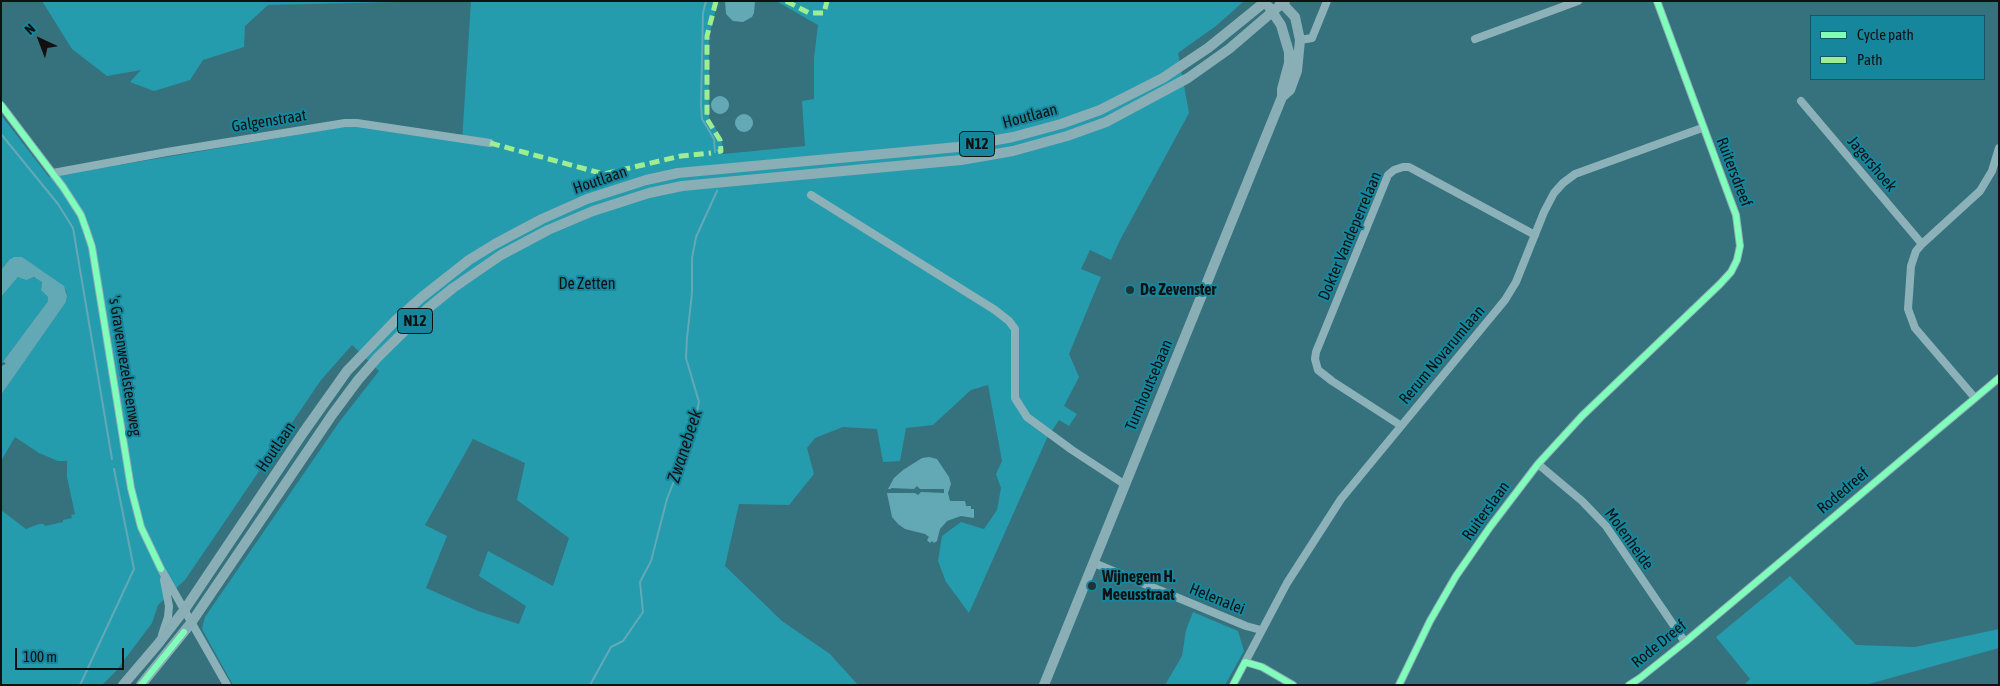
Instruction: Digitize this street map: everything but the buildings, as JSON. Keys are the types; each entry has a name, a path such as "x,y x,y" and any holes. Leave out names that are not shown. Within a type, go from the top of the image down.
{"main road":[{"name":"Turnhoutsebaan","path":"1044,685 1282,97 1282,89 1289,63 1287,43 1281,25 1266,2"},
{"name":"Houtlaan","path":"122,685 158,644 185,609 303,433 352,365 396,320 422,297 469,260 504,239 542,219 587,199 678,172 958,147 1013,137 1061,124 1100,110 1163,78 1208,48 1266,2"},
{"name":"Turnhoutsebaan","path":"1282,2 1294,17 1300,40 1297,71 1290,90 1282,97"},
{"name":"Houtlaan","path":"141,685 192,623 332,415 378,357 427,309 493,260 526,241 571,220 617,202 682,186 961,160 1013,151 1067,136 1106,122 1188,78 1229,49 1273,12 1282,2"},
{"path":"1287,43 1300,40"}],"street":[{"path":"1300,40 1312,38 1327,1"},
{"path":"1475,39 1578,1"},
{"name":"Ruitersdreef","path":"1625,374 1732,272 1740,246 1736,214 1702,128 1657,1"},
{"name":"Jagershoek","path":"1801,101 1922,244"},
{"name":"'s Gravenwezelsteenweg","path":"1,105 53,173 81,215 92,247 131,488 141,527 161,569 227,685"},
{"name":"Galgenstraat","path":"53,173 58,170 345,123 358,123 490,143"},
{"name":"Rerum Novarumlaan","path":"1247,658 1286,584 1341,499 1400,425 1505,300 1516,282 1544,212 1554,193 1563,183 1576,174 1702,128"},
{"path":"1975,398 1915,328 1911,320 1908,309 1911,266 1916,251 1922,244 1980,191 1992,171 1999,148"},
{"name":"Dokter Vandeperrelaan","path":"1400,425 1332,381 1318,370 1315,359 1316,352 1388,175 1403,166 1409,167 1535,235"},
{"path":"810,195 995,310 1009,322 1015,329 1015,398 1027,417 1072,450 1124,484"},
{"name":"Ruiterslaan","path":"1400,685 1430,621 1456,576 1538,464 1582,416 1625,374"},
{"name":"Rodedreef","path":"1706,624 1999,378"},
{"name":"Molenheide","path":"1538,464 1582,501 1606,526 1685,642"},
{"name":"Helenalei","path":"1094,563 1260,633"},
{"name":"'s Gravenwezelsteenweg","path":"158,644 168,617 169,603 161,569"},
{"name":"Rode Dreef","path":"1628,685 1640,678 1706,624"},
{"path":"1233,685 1247,658 1293,685"}],"green space":[{"path":"42,1 441,1 268,5 245,26 244,47 203,60 190,80 154,91 130,82 141,70 107,76 72,49"},
{"name":"De Zetten","path":"471,1 718,1 709,36 709,119 722,138 723,154 805,146 802,101 814,99 814,58 818,25 776,1 1244,1 1216,26 1178,53 1189,113 1111,260 1090,250 1081,269 1101,277 1069,354 1079,377 1064,406 1077,414 1069,426 1059,420 1047,438 969,613 946,582 938,561 942,536 961,522 984,529 997,510 1001,488 996,474 1002,461 988,385 971,390 933,425 906,428 900,461 883,462 877,429 843,427 815,438 807,448 814,474 789,505 739,504 725,566 782,621 830,654 858,685 233,685 202,629 205,617 340,421 379,371 352,345 321,380 185,580 158,605 152,623 116,671 102,685 1,685 1,510 26,529 39,524 44,524 45,526 63,522 63,520 72,518 71,515 75,514 67,477 67,461 58,461 39,453 15,437 1,461 1,395 66,302 67,296 66,290 9,260 1,270 1,115 49,177 343,127 357,126 462,142","holes":["473,439 525,463 517,500 569,538 553,586 488,551 479,576 526,606 519,624 478,611 426,588 447,536 425,525"]},
{"path":"18,277 39,278 42,282 41,290 49,298 2,363 1,297"},
{"path":"1790,576 1856,645 1915,647 1999,629 1999,648 1865,685 1744,685 1750,679 1716,637"},
{"path":"1193,612 1238,631 1244,651 1225,685 1165,685 1182,656 1186,630"}],"shaded area":[{"path":"725,1 755,1 752,17 743,22 733,21 726,14"},
{"path":"720,96 726,99 729,105 726,111 720,114 714,111 711,105 714,99"},
{"path":"744,114 750,117 753,123 750,129 744,132 738,129 735,123 738,117"},
{"path":"14,257 22,257 64,286 67,296 66,302 1,395 1,366 6,364 2,363 48,301 48,297 41,290 42,282 34,277 26,280 18,277 1,297 1,270"},
{"path":"922,458 937,459 949,477 951,484 948,493 950,501 965,501 966,506 971,506 971,509 974,509 974,518 961,516 947,521 940,529 937,541 934,543 932,541 930,543 927,540 929,537 925,534 905,529 898,524 892,517 887,493 915,493 918,495 921,492 944,493 944,489 920,489 917,486 914,489 888,489 894,478 903,470"}],"waterway":[{"name":"Zwanebeek","path":"706,1 703,13 701,105 702,119 714,139 715,152"},
{"path":"1,134 58,204 73,228 112,459"},
{"name":"Zwanebeek","path":"590,685 611,647 623,641 643,612 640,582 651,561 667,499 692,435 699,402 686,358 692,293 692,258 696,237 717,191"},
{"path":"80,685 134,569 114,469"}],"marked path":[{"path":"716,1 707,36 707,119 720,140 721,151 718,152"},
{"path":"786,1 809,13 824,13 827,1"},
{"path":"490,143 604,174 681,156 711,153"}],"cycle path":[{"path":"1399,685 1430,621 1456,576 1490,527 1538,464 1582,416 1720,284 1731,272 1737,260 1740,246 1736,215 1657,1"},
{"path":"1,105 63,187 81,215 86,229 92,247 131,488 141,527 161,569"},
{"path":"1629,685 1685,642 1999,378"},
{"path":"141,685 184,632"},
{"path":"1233,685 1245,662 1262,667 1293,685"}],"place":[{"name":"De Zevenster","path":"1130,290"},
{"name":"Wijnegem H. Meeusstraat","path":"1092,586"}]}
